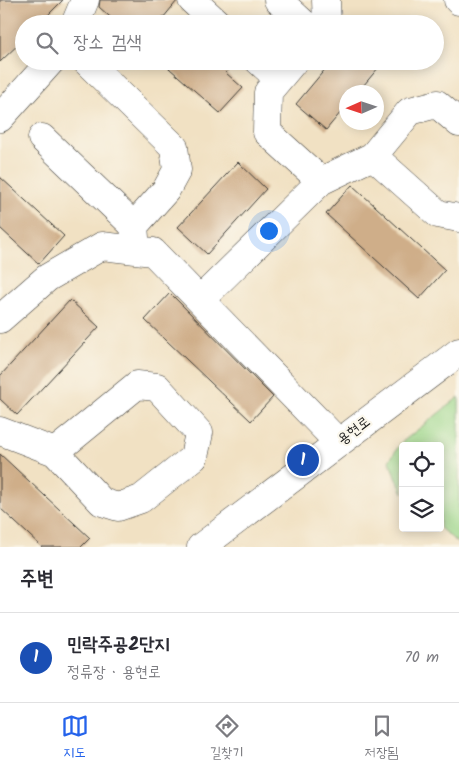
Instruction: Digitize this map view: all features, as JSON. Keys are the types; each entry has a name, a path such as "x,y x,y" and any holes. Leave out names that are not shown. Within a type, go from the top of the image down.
{"street":[{"path":"79,15 85,0"},
{"path":"192,0 208,15"},
{"path":"278,0 294,15"},
{"path":"326,0 327,15"},
{"path":"0,118 42,70"},
{"path":"0,319 46,278 102,246 135,238 166,190 176,170 174,147 95,70"},
{"path":"287,70 268,92 267,132 321,182"},
{"path":"200,300 321,182 373,156 410,111 437,104 459,123"},
{"path":"42,138 135,238 153,252 339,443"},
{"path":"373,156 438,214 459,218"},
{"name":"용현로","path":"205,546 459,352"},
{"path":"0,431 55,452 102,502 118,507 141,499 194,457 199,433 157,387 137,385 55,452"}],"green space":[{"path":"459,397 459,544 444,531 444,442 402,442"},
{"path":"399,446 399,484 389,461"}],"building":[{"path":"0,0 63,0 48,15 15,15 15,48 0,62"},
{"path":"100,0 177,0 165,15 108,15 99,7"},
{"path":"171,70 229,70 226,73 243,88 220,113"},
{"path":"324,70 376,70 364,85 339,85 339,114 326,130 296,104"},
{"path":"238,162 266,189 207,254 178,227"},
{"path":"0,177 64,236 39,264 0,228"},
{"path":"352,185 445,270 419,299 326,214"},
{"path":"170,293 273,397 251,421 145,320"},
{"path":"70,300 99,327 17,415 0,399 0,376"},
{"path":"0,454 90,538 81,547 42,547 0,508"}],"place":[{"name":"민락주공2단지","path":"303,460"}]}
